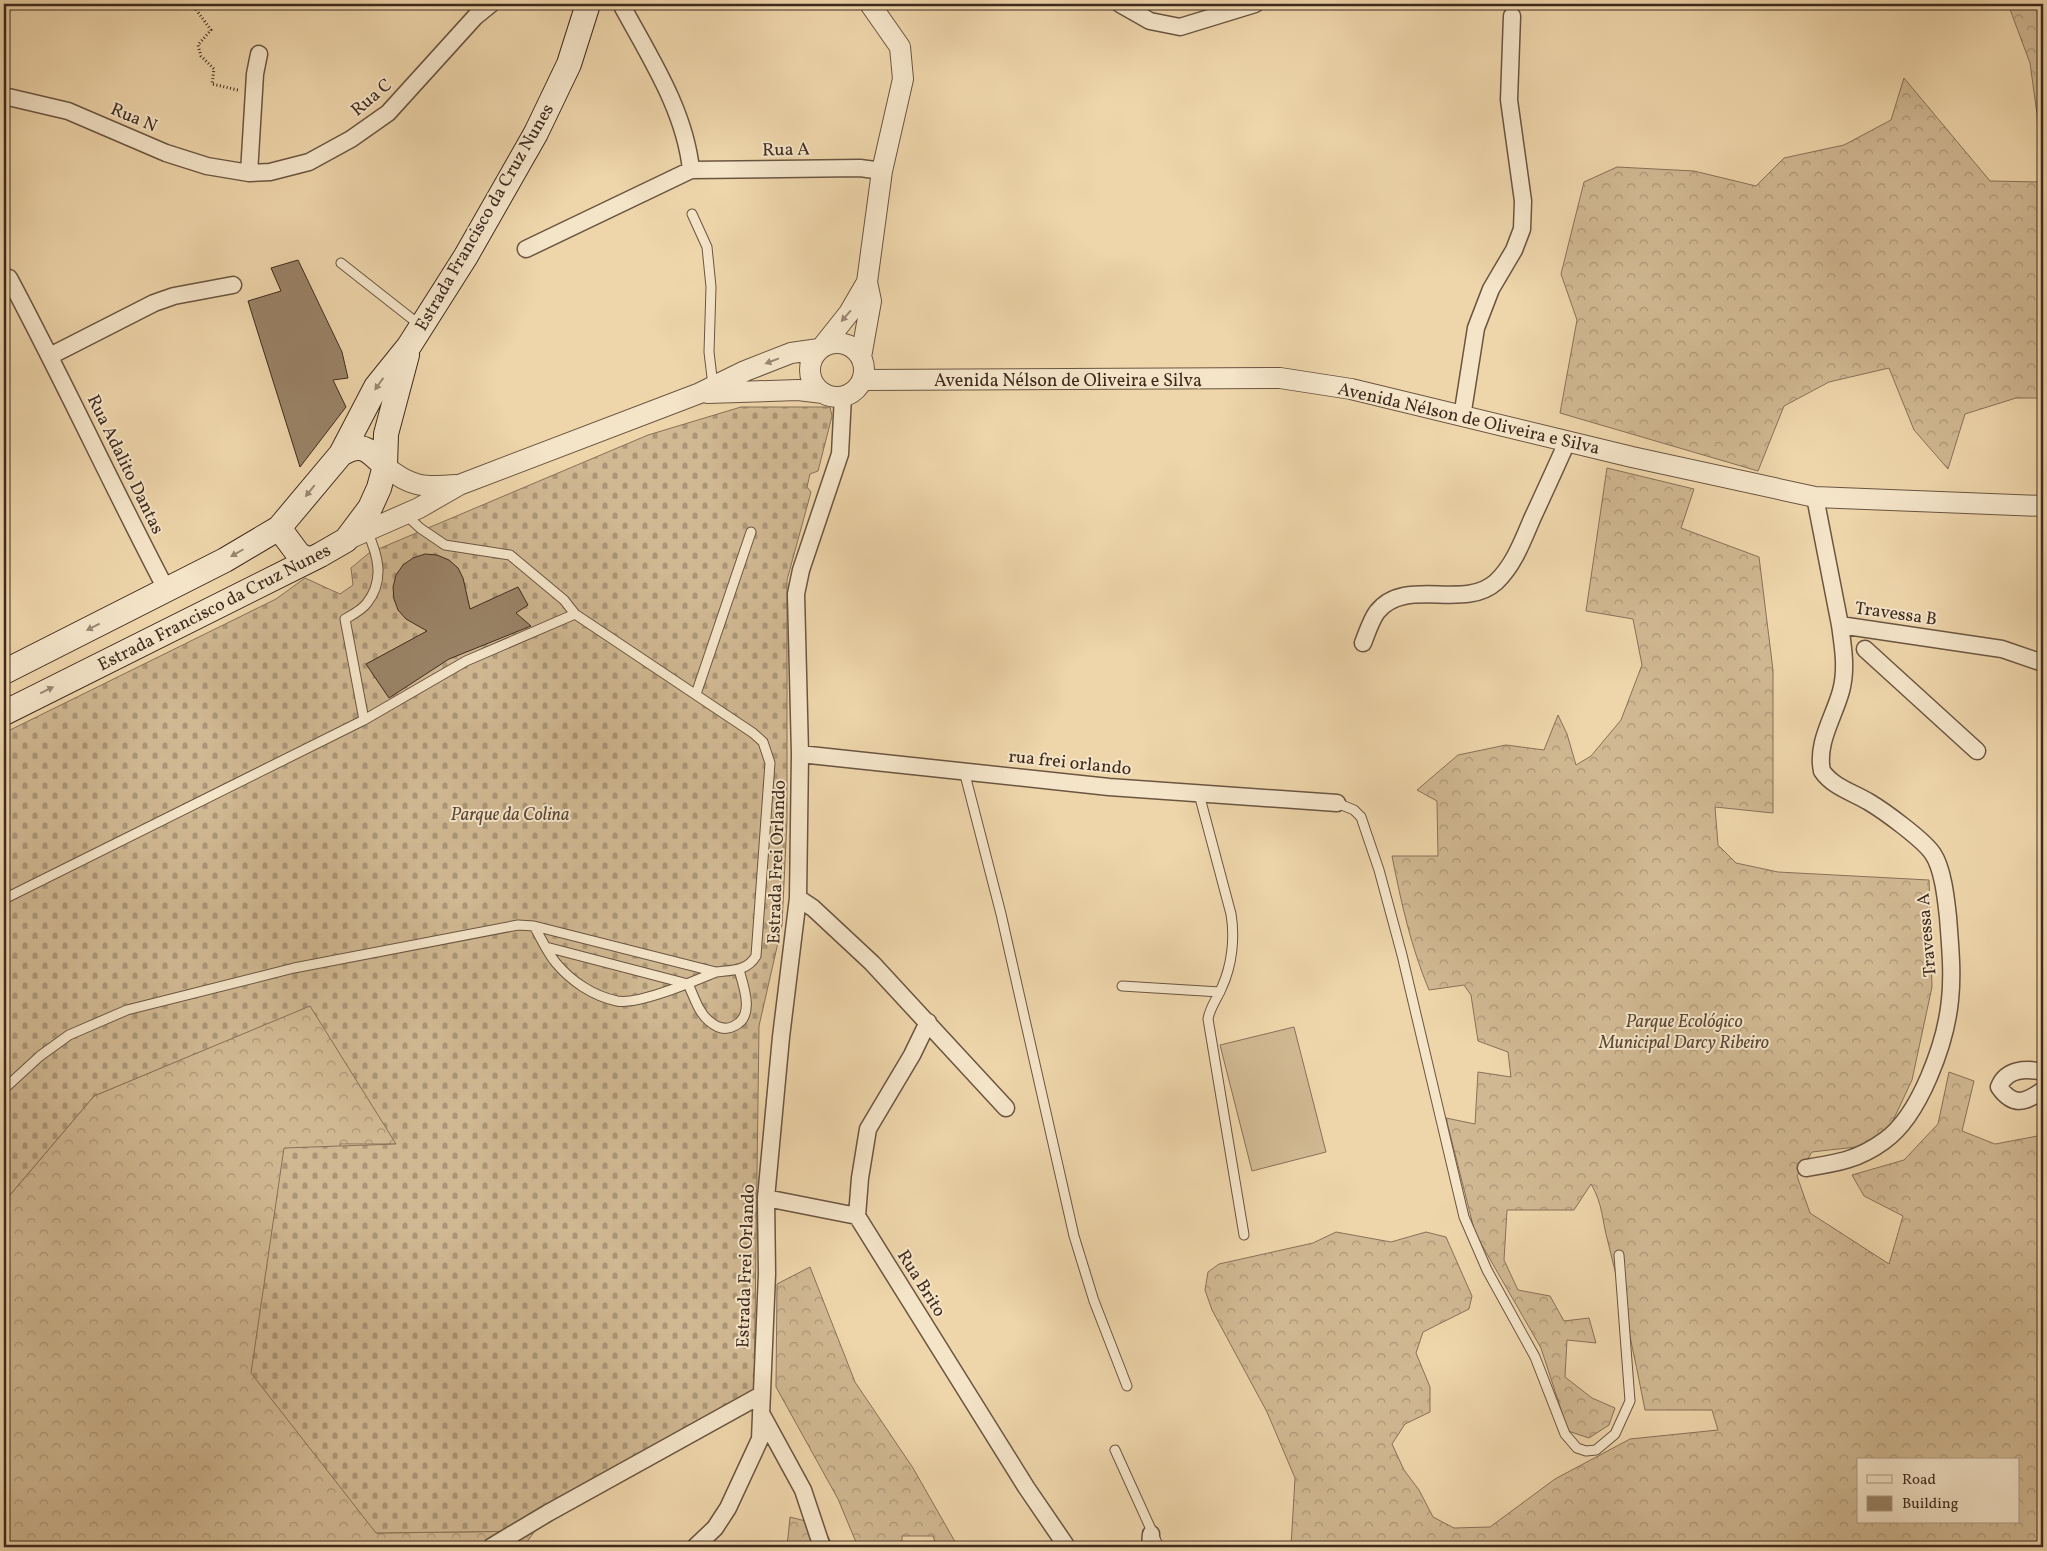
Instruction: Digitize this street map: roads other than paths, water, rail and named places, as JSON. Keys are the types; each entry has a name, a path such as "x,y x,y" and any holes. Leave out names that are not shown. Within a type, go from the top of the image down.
{"main road":[{"name":"Estrada Francisco da Cruz Nunes","path":"4,672 225,560 279,528 341,454 376,387 409,346 422,326 536,133 569,64 588,4"},
{"name":"Estrada Francisco da Cruz Nunes","path":"4,712 308,559 320,555 346,540 370,508 380,488 384,466 386,434 409,346"},
{"path":"341,454 354,447 361,447 373,454 384,466"},
{"path":"279,528 299,555 308,559"}],"street":[{"name":"Rua C","path":"249,173 270,172 308,162 351,139 388,113 475,17 491,4"},
{"path":"621,4 667,90 684,133 691,170"},
{"path":"707,390 798,390 823,393 833,397 843,396 855,390 862,369 871,301 867,282 882,171 903,79 900,47 870,4"},
{"path":"1120,4 1150,21 1180,27 1255,4"},
{"path":"1462,417 1476,328 1491,289 1514,250 1522,229 1523,201 1509,100 1512,16"},
{"path":"249,173 259,54"},
{"name":"Rua N","path":"4,96 68,111 166,153 207,166 249,173"},
{"name":"Rua A","path":"526,250 691,170 860,168 882,171"},
{"name":"Rua Adalito Dantas","path":"9,278 166,589"},
{"path":"823,393 814,384 810,372 812,359 849,313 867,282"},
{"path":"50,356 154,303 174,296 232,286"},
{"path":"346,540 405,514 459,485 707,390 745,371 791,353 820,348 832,343 843,343 854,348 862,369"},
{"name":"Avenida Nélson de Oliveira e Silva","path":"862,369 889,380 1128,381 1280,378 1350,389 1568,442 1814,497 2043,506"},
{"name":"Estrada Frei Orlando","path":"695,1547 715,1528 743,1480 760,1439 767,1274 766,1198 781,1037 798,898 800,754 796,594 801,570 840,454 843,396"},
{"path":"1363,643 1377,612 1396,598 1459,594 1476,591 1496,582 1514,558 1568,442"},
{"path":"384,466 405,481 428,487 459,485"},
{"name":"Travessa B","path":"1814,497 1840,625 2002,649 2043,663"},
{"name":"Travessa A","path":"1806,1168 1850,1160 1885,1141 1909,1116 1925,1084 1942,1041 1950,1000 1950,948 1945,893 1934,855 1914,836 1870,803 1836,785 1822,771 1822,745 1841,690 1844,664 1840,625"},
{"path":"1844,664 1889,632"},
{"path":"1864,649 1977,751"},
{"name":"rua frei orlando","path":"800,754 964,772 1199,794 1337,803"},
{"path":"798,898 813,908 865,957 928,1022 1006,1108"},
{"path":"766,1198 857,1216 860,1178 868,1129 912,1055 928,1022"},
{"path":"2043,1072 2028,1070 2009,1073 2002,1078 1999,1087 2005,1096 2019,1102 2043,1090"},
{"name":"Rua Brito","path":"857,1216 1026,1487 1067,1547"},
{"path":"491,1547 548,1513 761,1395"},
{"path":"761,1413 802,1490 822,1547"}],"lane":[{"path":"692,214 707,247 710,287 707,390"},
{"path":"341,263 422,326"},
{"path":"405,514 420,528 446,545 510,555 564,600 575,614 753,733 762,742 770,763 756,956 750,966 739,970 716,972 688,984 637,999 618,1001 592,992 571,979 555,961 534,926"},
{"path":"364,720 345,619 367,604 380,577 376,549 367,530"},
{"path":"696,694 751,532"},
{"path":"4,898 364,720 466,661 575,614"},
{"path":"964,772 1001,914 1074,1236 1094,1301 1127,1386"},
{"path":"1199,794 1231,914 1234,933 1225,980 1210,1009 1209,1033 1244,1235"},
{"path":"1337,803 1354,810 1361,816 1379,870 1402,955 1464,1217 1487,1270 1535,1357 1565,1434 1577,1448 1586,1451 1596,1450 1615,1434 1630,1401 1619,1255"},
{"path":"4,1089 40,1056 69,1035 127,1010 294,968 518,925 534,926 716,972"},
{"path":"546,947 688,984"},
{"path":"688,984 698,1007 708,1020 720,1028 730,1028 740,1024 746,1012 746,991 739,970"},
{"path":"1122,986 1220,992"},
{"path":"1115,1450 1153,1543"}],"park label":[{"name":"Parque da Colina","path":"510,814"},
{"name":"Parque Ecológico Municipal Darcy Ribeiro","path":"1684,1031"}]}
